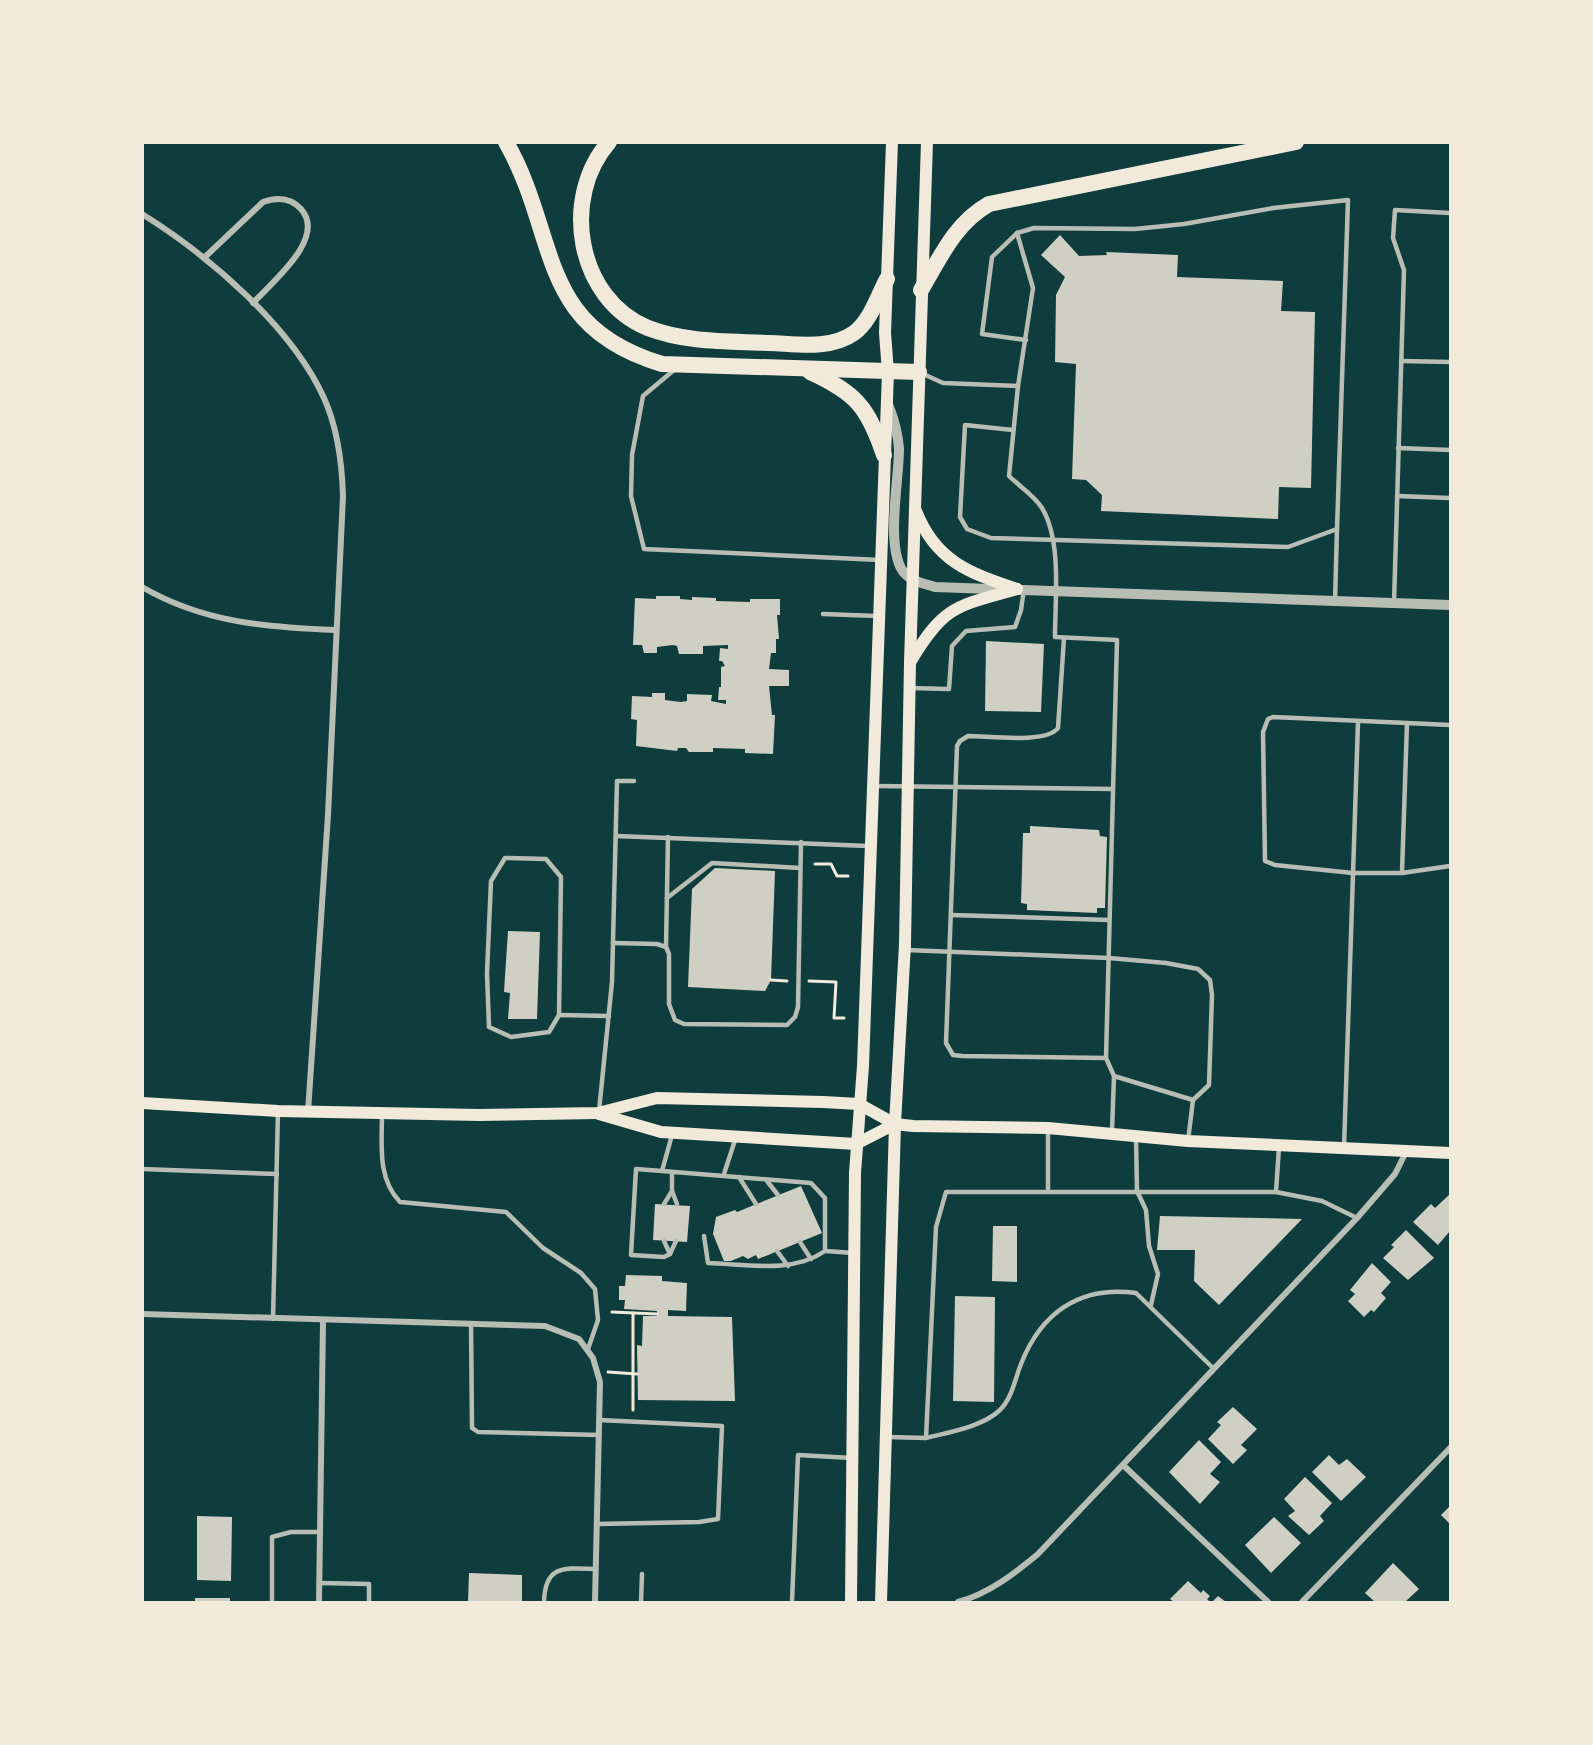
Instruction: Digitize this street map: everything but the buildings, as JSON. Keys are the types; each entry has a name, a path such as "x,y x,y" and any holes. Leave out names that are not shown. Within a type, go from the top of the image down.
{"highway":[{"path":"506,142 534,205 550,263 574,309 586,323 612,344 662,364 919,372"},
{"path":"609,142 591,170 583,194 579,219 582,242 593,275 605,293 620,309 646,327 695,340 828,343 854,333 864,323 887,279"},
{"path":"921,290 966,220 989,204 1033,193 1296,142"},
{"path":"801,368 840,386 854,399 875,428 884,455"}],"main road":[{"path":"850,1602 856,1144 871,846 877,616 887,401 888,372 885,333 892,142"},
{"path":"881,1602 895,1124 905,950 914,506 927,142"},
{"path":"914,506 926,532 949,559 974,575 1021,589"},
{"path":"910,662 932,627 947,614 967,604 1021,589"},
{"path":"142,1103 278,1111 382,1113 598,1113 657,1098 859,1104 895,1124 1048,1128 1136,1138 1450,1153"},
{"path":"598,1113 672,1132 856,1144 895,1124"}],"street":[{"path":"205,257 263,202 275,198 287,199 297,205 305,213 309,226 305,245 253,303"},
{"path":"142,214 205,257 253,303 310,372 328,409 337,436 342,466 343,496 328,814 308,1112"},
{"path":"887,401 896,424 899,447 896,546 902,570 913,581 935,587 1450,605"},
{"path":"142,587 187,608 235,622 261,626 335,630"},
{"path":"958,1602 972,1598 1001,1582 1031,1560 1357,1218 1395,1174 1406,1151"},
{"path":"142,1314 545,1326 572,1335 588,1349 598,1372 599,1435 595,1602"},
{"path":"319,1602 323,1321"},
{"path":"1302,1602 1450,1448"},
{"path":"1124,1464 1268,1602"}],"lane":[{"path":"1026,340 982,334 992,257 1017,233 1034,228 1135,229 1184,224 1273,208 1348,200 1335,601"},
{"path":"1394,603 1404,270 1393,238 1395,210 1450,213"},
{"path":"1017,233 1033,288 1018,386 1009,476 1041,506 1051,525 1055,637 1116,640 1106,1058 1114,1076 1112,1135"},
{"path":"1401,361 1450,362"},
{"path":"681,365 643,396 632,455 632,496 644,549 880,560"},
{"path":"919,372 943,383 1018,386"},
{"path":"1013,430 965,424 960,517 967,529 991,538 1288,547 1337,529"},
{"path":"1398,448 1450,450"},
{"path":"1397,496 1450,498"},
{"path":"910,688 949,689 952,646 966,631 1015,627 1022,610 1021,589"},
{"path":"823,614 877,616"},
{"path":"1064,638 1058,728 1054,733 1043,737 969,736 960,741 957,746 946,1043 952,1055 1106,1058"},
{"path":"1450,725 1273,717 1268,719 1263,732 1265,861 1275,865 1353,873 1402,873 1450,866"},
{"path":"1344,1148 1358,722"},
{"path":"1402,873 1407,723"},
{"path":"598,1113 609,1016 617,781 634,781"},
{"path":"873,786 1113,789"},
{"path":"616,836 871,846"},
{"path":"668,837 666,947 669,954 669,1004 675,1020 684,1024 787,1025 795,1017 798,1007 801,842"},
{"path":"505,858 546,859 561,877 559,1015 549,1032 511,1037 489,1027 487,973 491,881 505,858"},
{"path":"667,898 712,863 800,868"},
{"path":"951,915 1109,920"},
{"path":"613,944 657,944 666,947"},
{"path":"905,950 1109,958 1166,963 1198,969 1210,980 1209,1085 1193,1100 1188,1141"},
{"path":"559,1015 609,1016"},
{"path":"1114,1076 1193,1100"},
{"path":"273,1319 278,1111"},
{"path":"382,1113 382,1163 388,1190 400,1202 506,1212 543,1248 581,1273 595,1289 598,1320 588,1349"},
{"path":"1048,1128 1048,1191"},
{"path":"662,1171 672,1132"},
{"path":"724,1174 736,1137"},
{"path":"1136,1138 1137,1191 1146,1210 1149,1246 1158,1274 1151,1305"},
{"path":"1276,1192 1279,1145"},
{"path":"142,1169 277,1174"},
{"path":"676,1241 670,1254 663,1257 632,1255 636,1170 724,1174 766,1181 811,1183 825,1198 825,1251"},
{"path":"672,1172 672,1191 677,1204"},
{"path":"739,1177 756,1204"},
{"path":"766,1181 778,1195"},
{"path":"664,1204 672,1191"},
{"path":"926,1438 936,1227 946,1192 1276,1192 1322,1201 1357,1218"},
{"path":"704,1236 708,1263 788,1266 811,1259 825,1251 854,1253"},
{"path":"664,1241 670,1254"},
{"path":"800,1242 811,1259"},
{"path":"777,1251 788,1266"},
{"path":"887,1437 926,1438 979,1422 999,1410 1009,1397 1033,1335 1048,1318 1088,1295 1123,1291 1136,1293 1151,1305 1212,1368"},
{"path":"471,1323 472,1428 478,1432 599,1435"},
{"path":"597,1524 699,1522 718,1519 722,1426 599,1420"},
{"path":"792,1602 798,1455 852,1458"},
{"path":"272,1602 272,1538 291,1532 320,1532"},
{"path":"544,1602 547,1581 552,1574 561,1569 596,1569"},
{"path":"641,1602 642,1574"},
{"path":"319,1583 369,1584 369,1602"}],"path":[{"path":"815,864 831,864 837,876 848,876"},
{"path":"771,980 787,981"},
{"path":"808,981 836,982 834,1018 844,1018"},
{"path":"612,1312 657,1314"},
{"path":"632,1421 636,1373 633,1313"},
{"path":"607,1371 636,1373"}]}
